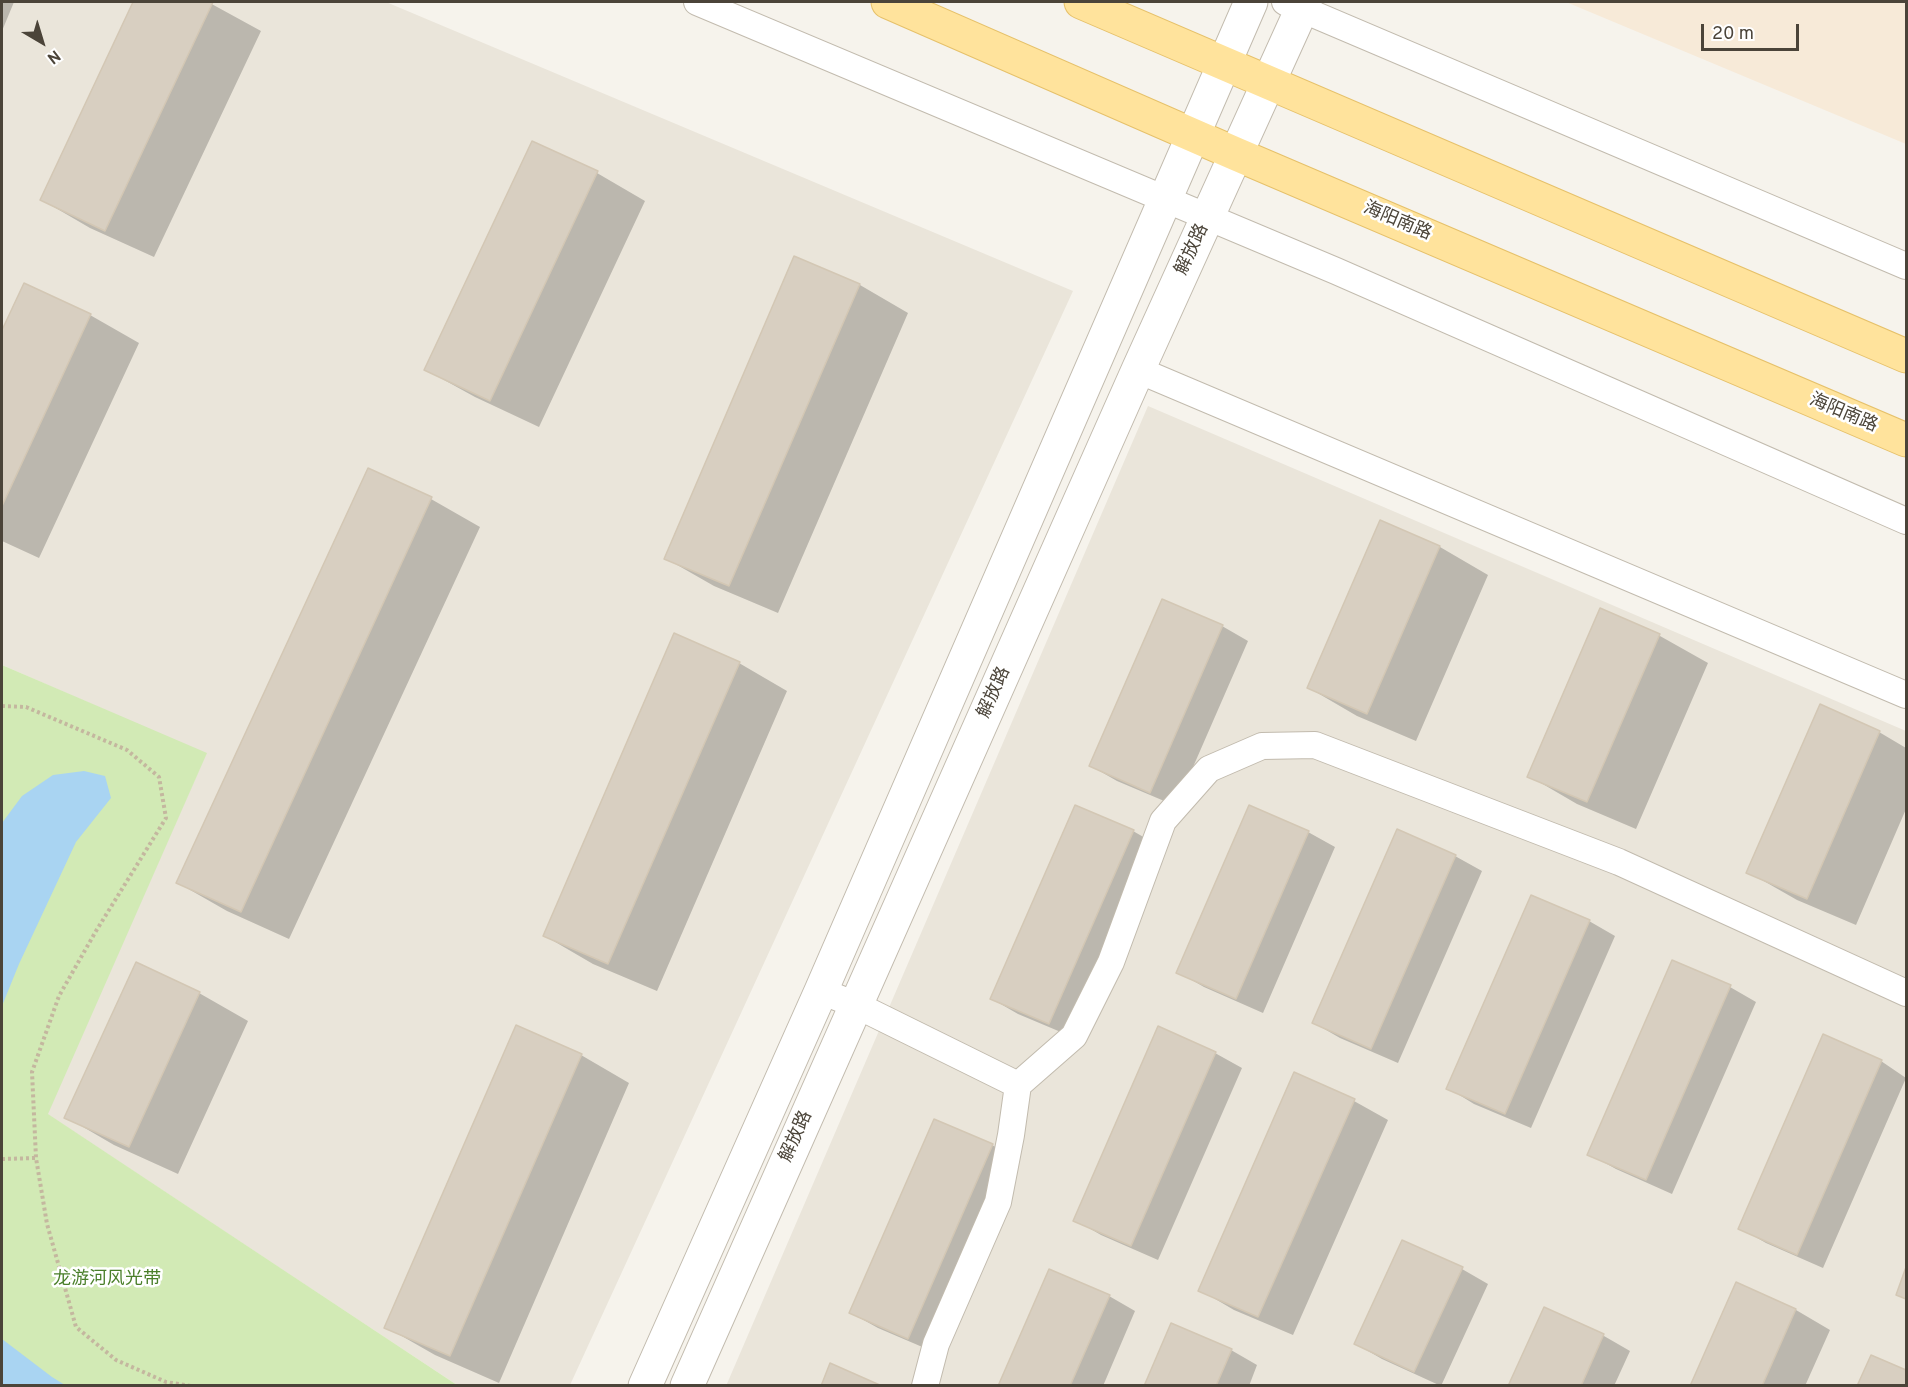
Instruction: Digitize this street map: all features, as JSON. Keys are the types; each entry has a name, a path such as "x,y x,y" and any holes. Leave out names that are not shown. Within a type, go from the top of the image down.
{"main road":[{"name":"海阳南路","path":"888,2 1236,154 1906,440"},
{"path":"1081,2 1906,356"}],"street":[{"path":"697,2 1164,198 1906,521"},
{"name":"解放路","path":"645,1386 821,991 1251,2"},
{"path":"1297,4 1906,266"},
{"name":"解放路","path":"687,1386 1138,370 1269,81 1297,4"},
{"path":"1138,370 1906,695"},
{"path":"925,1386 936,1344 998,1202 1018,1085 1074,1036 1111,962 1163,821 1209,769 1262,746 1316,745 1619,862 1906,993"},
{"path":"821,991 856,1005 1018,1085"}],"path":[{"path":"2,706 26,707 127,750 159,777 166,818 59,996 32,1072 36,1158 47,1224 76,1327 116,1360 166,1382 191,1386"},
{"path":"2,1159 36,1158"}],"shaded area":[{"path":"2,2 386,2 1073,291 570,1385 457,1385 47,1114 206,754 2,665"},
{"path":"1566,2 1906,2 1906,144"},
{"path":"1148,406 1906,731 1906,1385 726,1386"}],"green space":[{"name":"龙游河风光带","path":"2,665 207,753 48,1114 457,1385 2,1385"}],"water":[{"path":"84,771 105,776 111,798 76,842 2,1006 2,823 22,796 53,775"},
{"path":"2,1339 52,1377 65,1385 2,1385"}],"building":[{"path":"133,2 213,2 105,231 40,200"},
{"path":"532,141 598,171 490,401 424,370"},
{"path":"794,256 860,284 729,586 664,559"},
{"path":"24,283 91,314 2,506 2,330"},
{"path":"368,468 432,497 241,912 176,883"},
{"path":"1380,520 1440,546 1367,714 1307,688"},
{"path":"1162,599 1223,625 1150,793 1089,766"},
{"path":"1600,608 1660,634 1587,802 1527,777"},
{"path":"674,633 740,662 608,964 543,936"},
{"path":"1820,704 1880,731 1807,899 1746,873"},
{"path":"1075,805 1134,830 1049,1024 990,999"},
{"path":"1249,805 1309,831 1236,999 1176,973"},
{"path":"1397,829 1456,855 1371,1049 1312,1023"},
{"path":"1531,895 1590,920 1505,1114 1446,1089"},
{"path":"1672,960 1731,985 1646,1180 1587,1155"},
{"path":"136,962 200,992 129,1147 64,1118"},
{"path":"516,1025 582,1054 450,1356 384,1328"},
{"path":"1158,1026 1216,1052 1131,1246 1073,1221"},
{"path":"1823,1034 1882,1060 1797,1255 1738,1229"},
{"path":"1294,1072 1355,1099 1258,1317 1198,1291"},
{"path":"934,1119 993,1144 908,1339 849,1313"},
{"path":"1402,1240 1463,1267 1414,1372 1354,1344"},
{"path":"1906,1267 1906,1299 1896,1295"},
{"path":"1049,1269 1110,1295 1070,1386 998,1386"},
{"path":"1736,1282 1796,1309 1762,1386 1690,1386"},
{"path":"1544,1307 1604,1334 1581,1386 1508,1386"},
{"path":"1171,1323 1232,1349 1216,1386 1144,1386"},
{"path":"1871,1355 1906,1370 1906,1386 1857,1386"},
{"path":"830,1363 882,1386 821,1386"}]}
